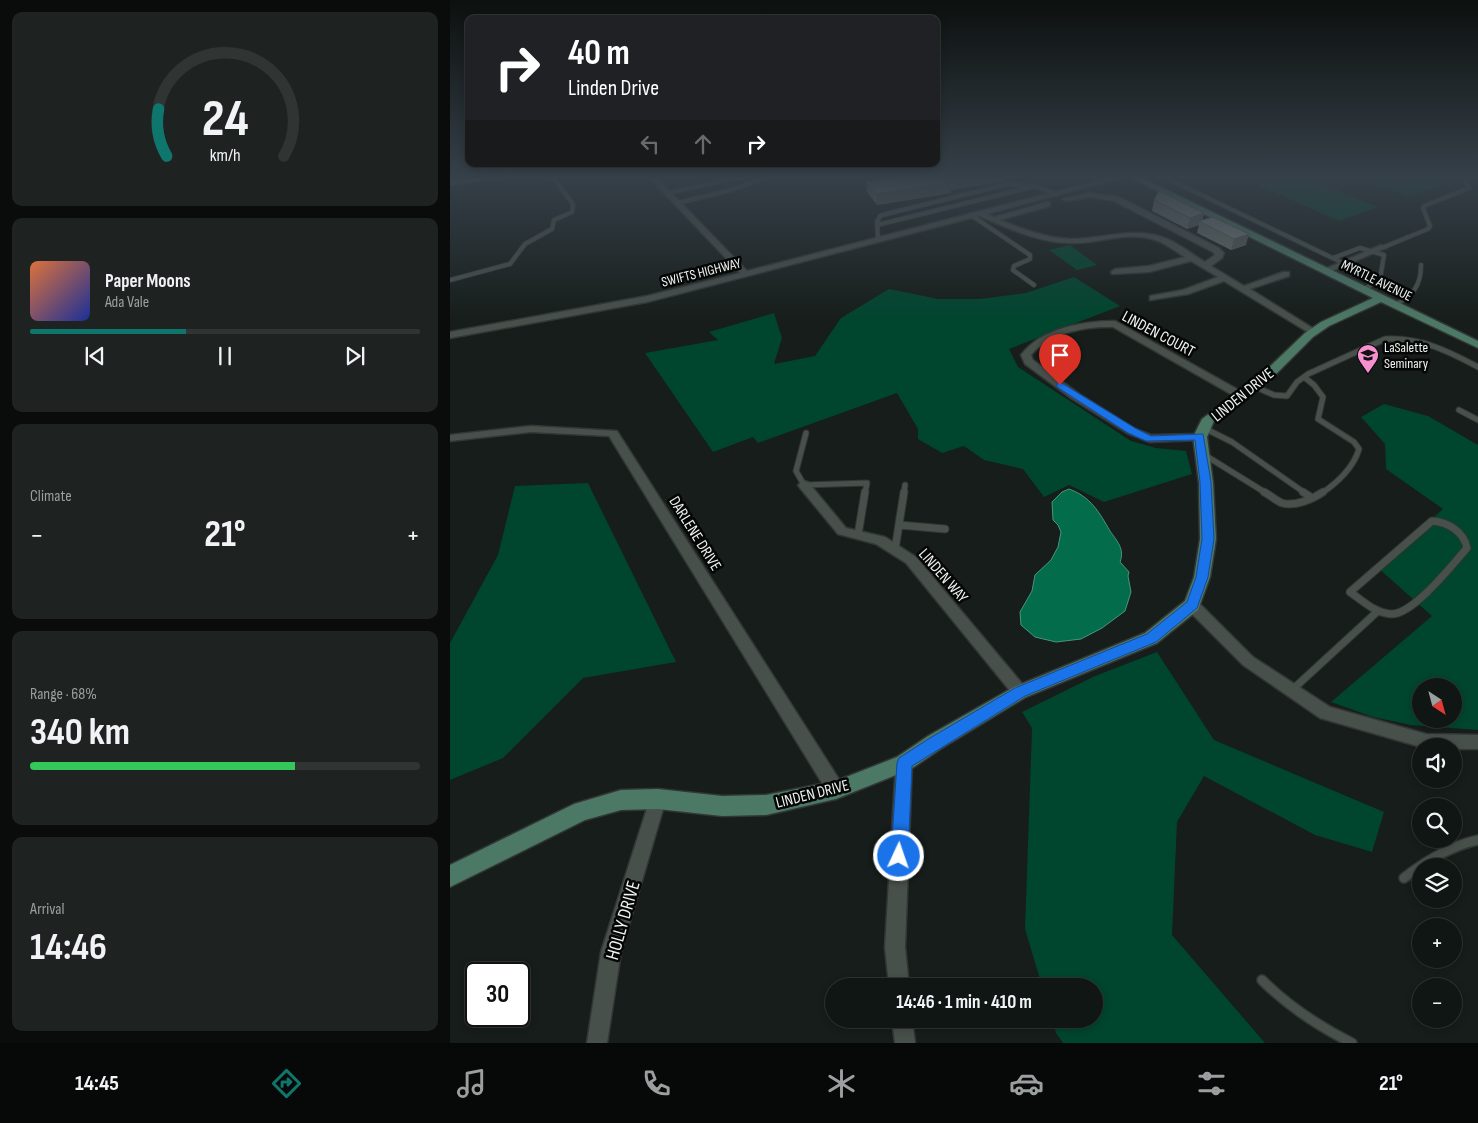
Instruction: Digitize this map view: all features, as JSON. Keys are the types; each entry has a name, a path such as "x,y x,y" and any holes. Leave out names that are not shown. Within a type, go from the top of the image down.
{"street":[{"path":"697,224 746,274"},
{"name":"SWIFTS HIGHWAY","path":"450,335 648,299 939,224"},
{"path":"1005,224 1052,239 1070,241 1134,234 1157,237 1171,243 1224,278 1314,332"},
{"path":"1157,237 1160,224"},
{"path":"1166,224 1220,253 1213,263 1206,266"},
{"name":"MYRTLE AVENUE","path":"1229,224 1478,345"},
{"path":"1324,270 1384,247"},
{"path":"1115,272 1149,268 1193,258"},
{"path":"1239,287 1281,272"},
{"path":"1153,298 1185,292 1224,278"},
{"name":"LINDEN DRIVE","path":"1202,439 1209,419 1246,391 1314,332 1325,324 1388,301"},
{"name":"LINDEN COURT","path":"1202,439 1150,439 1131,431 1075,396 1030,362 1026,355 1030,348 1044,340 1080,327 1101,323 1115,324 1246,391"},
{"name":"DARLENE DRIVE","path":"450,438 531,429 613,433 836,790"},
{"path":"1202,439 1208,539 1202,577 1192,605 1248,661 1326,713 1426,741 1478,742"},
{"name":"LINDEN WAY","path":"804,485 842,531 880,540 911,560 1020,692"},
{"name":"LINDEN DRIVE","path":"450,876 581,811 621,800 658,800 722,806 766,805 836,790 904,763 935,742 1020,692 1151,638 1192,605"},
{"path":"898,978 895,947 904,763"},
{"name":"HOLLY DRIVE","path":"596,1043 611,952 658,800"},
{"path":"903,1028 905,1043"}],"lane":[{"path":"450,280 510,264 525,244 552,229 553,224"},
{"path":"878,240 878,225 883,224"},
{"path":"988,224 1030,255 1030,259 1014,266 1013,270 1034,285"},
{"path":"1261,224 1344,263"},
{"path":"1384,247 1428,229 1429,224"},
{"path":"1332,258 1355,249 1382,253 1386,258 1380,279 1363,290"},
{"path":"1388,301 1413,293 1420,286 1421,265"},
{"path":"1246,391 1282,397 1287,396 1304,377 1385,339 1393,338 1423,340 1478,367"},
{"path":"1202,439 1282,503 1293,504 1326,492 1340,480 1358,454 1359,449 1354,442 1318,419 1323,397 1314,385 1304,377"},
{"path":"1459,410 1478,420"},
{"path":"806,433 796,471 804,485 867,483 858,535"},
{"path":"1202,439 1220,433 1312,498"},
{"path":"895,550 905,484"},
{"path":"1432,521 1444,523 1461,534 1467,541 1467,548 1434,584 1405,609 1395,614 1378,611 1350,592 1432,521"},
{"path":"899,525 945,529"},
{"path":"1292,690 1378,611"},
{"path":"1404,878 1419,866 1441,853 1478,840"},
{"path":"1262,980 1282,1001 1310,1022 1352,1043"}],"shaded area":[{"path":"1070,245 1097,265 1077,270 1049,250"},
{"path":"1074,277 1120,306 1009,349 1018,367 1131,441 1156,448 1186,451 1192,474 1104,502 1069,485 1044,497 1023,469 984,460 964,446 942,453 918,439 918,429 897,393 758,443 753,437 713,452 645,353 718,340 709,332 774,313 782,338 774,364 815,356 841,318 889,289 938,299 980,299 1026,293"},
{"path":"1384,404 1428,416 1478,445 1478,730 1451,728 1462,728 1462,678 1412,678 1412,725 1373,717 1331,702 1432,616 1377,567 1443,509 1386,469 1385,444 1361,417"},
{"path":"588,483 676,662 583,678 503,758 450,780 450,643 498,555 515,486"},
{"path":"1069,489 1083,496 1094,506 1118,542 1122,553 1120,562 1129,572 1131,592 1125,611 1102,628 1081,639 1056,642 1035,637 1021,625 1020,612 1032,591 1035,575 1051,560 1058,547 1061,532 1053,520 1052,502 1062,492"},
{"path":"1157,652 1214,740 1384,812 1372,852 1315,835 1204,776 1177,822 1172,935 1265,1043 1063,1043 1056,1033 1055,1028 1103,1028 1103,978 1040,978 1025,929 1032,728 1022,712 1095,676"}],"building":[{"path":"1204,224 1227,224 1249,234 1234,239"}],"place":[{"name":"LaSalette Seminary","path":"1368,374"}],"route":[{"path":"899,856 904,763 935,742 1020,692 1151,638 1192,605 1202,577 1208,539 1206,482 1200,437 1150,439 1131,431 1060,385"}]}
